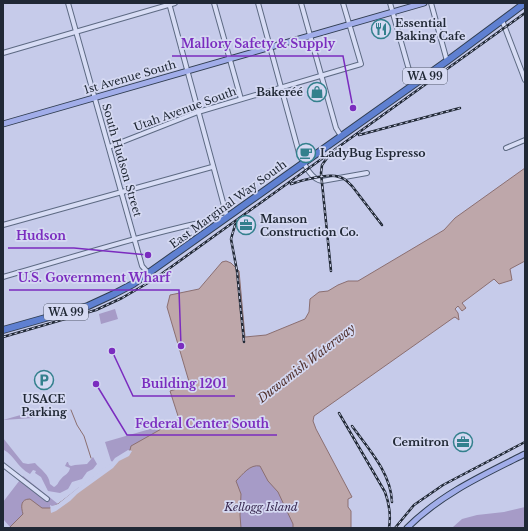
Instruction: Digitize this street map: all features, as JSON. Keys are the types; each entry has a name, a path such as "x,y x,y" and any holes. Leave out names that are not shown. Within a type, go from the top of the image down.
{"highway":[{"name":"East Marginal Way South","path":"3,330 101,301 149,274 447,61 525,3"}],"main road":[{"name":"1st Avenue South","path":"3,124 424,3"},
{"path":"407,528 433,505 452,491 525,454"}],"street":[{"name":"South Hudson Street","path":"68,3 142,266 149,274"},
{"path":"3,53 175,3"},
{"path":"214,3 241,99"},
{"path":"258,3 300,153 314,178 320,181 368,173"},
{"path":"301,3 336,128 341,136"},
{"path":"342,3 350,25"},
{"path":"390,3 413,84"},
{"path":"431,3 447,61"},
{"path":"3,277 202,222 227,217 212,167 188,71 169,4"},
{"path":"502,20 525,80"},
{"name":"Utah Avenue South","path":"109,147 198,112 361,64 350,25"},
{"path":"506,148 525,140"},
{"path":"3,225 212,167"},
{"path":"3,465 47,499"}],"green space":[{"path":"115,309 118,319 101,324 99,314"},
{"path":"45,408 47,415 41,415 33,418 3,420"},
{"path":"157,427 158,430 161,429 113,462 111,461 105,442"},
{"path":"3,438 23,463 35,463 46,475 50,484 54,487 69,472 70,468 65,466 67,462 71,466 87,464 93,457 97,464 93,469 87,472 82,479 72,482 68,489 60,493 48,491 41,477 35,473 36,471 33,470 30,474 4,450"},
{"name":"Kellogg Island","path":"261,456 302,528 228,528 229,485"},
{"path":"23,476 58,504 79,487 78,497 9,528 10,527 3,519 3,502"},
{"path":"525,507 525,528 449,528 453,527 462,519"}],"water":[{"name":"Duwamish Waterway","path":"525,168 525,261 510,269 512,280 499,284 494,279 462,303 466,308 462,311 458,306 455,309 458,313 459,320 455,317 453,318 314,416 313,421 316,429 352,497 348,499 348,507 351,511 351,528 293,528 293,524 278,492 268,481 260,466 256,466 247,470 236,481 241,494 241,528 9,528 23,514 22,504 24,500 30,499 42,508 50,508 58,504 130,450 131,446 179,419 170,391 190,385 167,307 170,295 199,289 222,262 226,261 231,263 239,271 245,337 266,335 305,319 309,312 310,299 319,292 328,291 348,281 358,281 444,230 455,218"}],"pier":[{"path":"128,450 132,451 129,456 119,461 113,468 77,494 70,501 51,513 50,505 52,506 58,504 112,462 115,458"}],"waterway":[{"path":"71,410 77,425 84,436 91,458"}],"railway":[{"path":"3,337 96,310 122,298 153,280 525,13"},
{"path":"359,135 460,108"},
{"path":"327,158 322,165 321,173 331,271"},
{"path":"291,184 322,176 335,176 343,178 352,186 382,225"},
{"path":"239,221 235,225 231,239 237,271 244,342"},
{"path":"339,413 385,492 388,501 390,519 389,528"},
{"path":"352,426 378,461 388,481 392,502"},
{"path":"395,528 414,505 443,485 525,442"}],"place":[{"name":"Essential Baking Cafe","path":"381,29"},
{"name":"Bakeréé","path":"317,92"},
{"name":"Mallory Safety & Supply","path":"353,108"},
{"name":"LadyBug Espresso","path":"306,153"},
{"name":"Manson Construction Co.","path":"246,225"},
{"name":"Hudson","path":"148,255"},
{"name":"U.S. Government Wharf","path":"181,346"},
{"name":"Building 1201","path":"112,351"},
{"name":"USACE Parking","path":"44,380"},
{"name":"Federal Center South","path":"96,384"},
{"name":"Cemitron","path":"463,442"}]}
